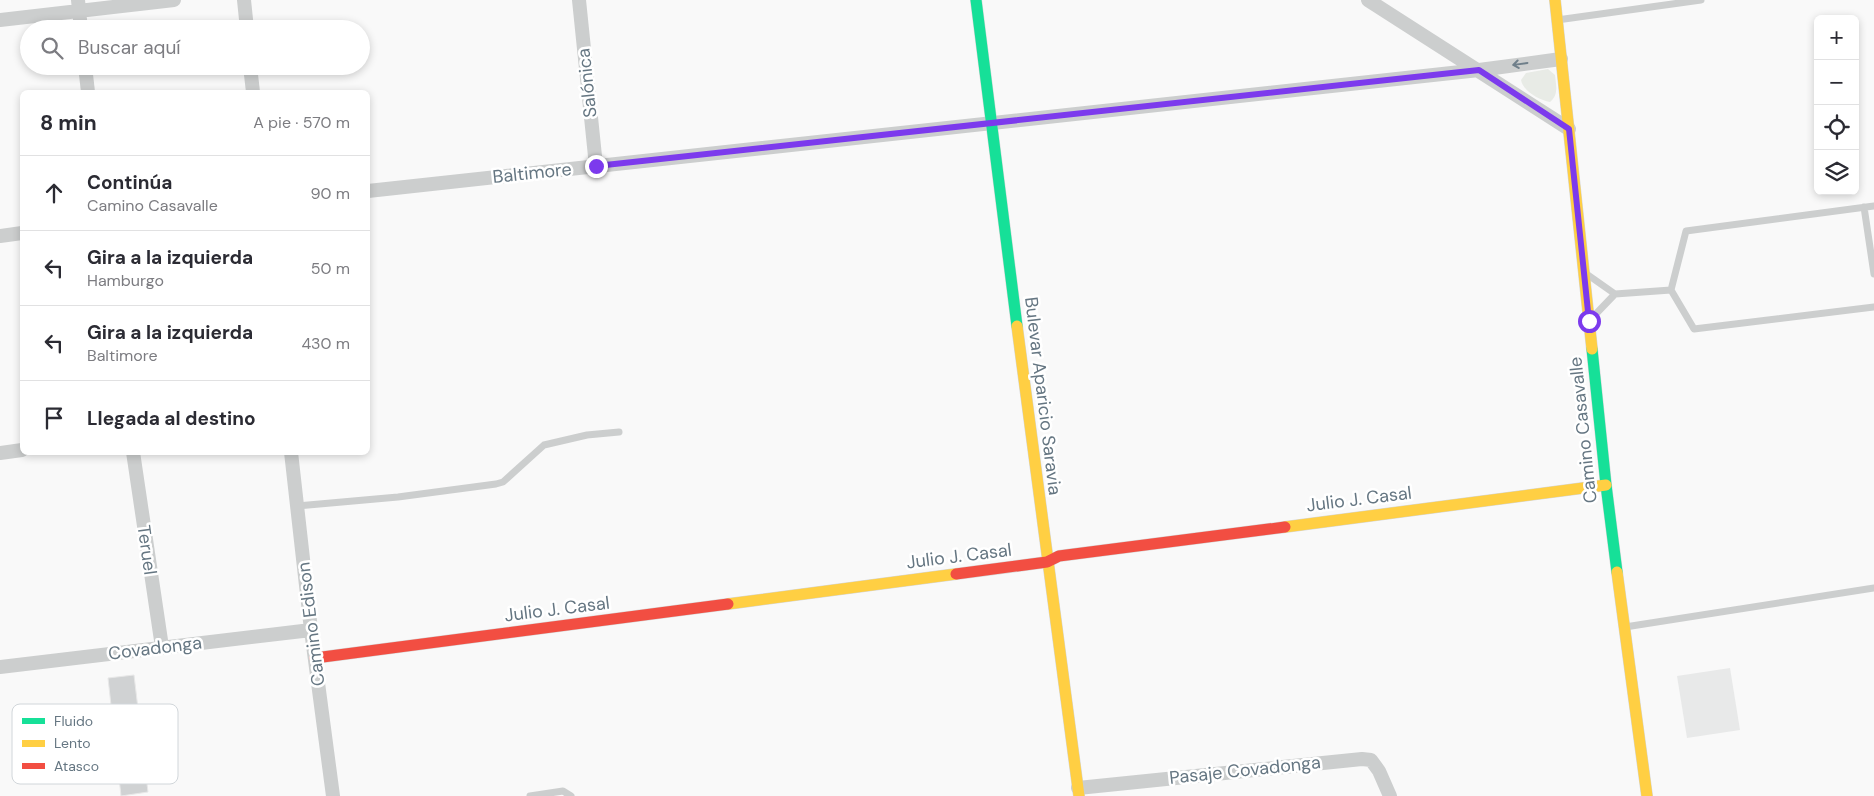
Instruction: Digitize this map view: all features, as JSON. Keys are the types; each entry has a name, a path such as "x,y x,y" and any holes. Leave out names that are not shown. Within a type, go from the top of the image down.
{"street":[{"path":"0,20 78,5 174,0"},
{"path":"244,0 246,20"},
{"name":"Salónica","path":"579,0 596,166"},
{"name":"Bulevar Aparicio Saravia","path":"976,0 990,123 1078,792"},
{"path":"1368,0 1569,129"},
{"name":"Camino Casavalle","path":"1555,0 1606,485 1647,796"},
{"path":"78,5 80,20"},
{"name":"Baltimore","path":"370,191 1479,70 1562,59"},
{"path":"86,75 88,90"},
{"path":"251,75 253,90"},
{"path":"0,236 20,233"},
{"path":"0,453 20,450"},
{"name":"Teruel","path":"133,455 162,647"},
{"name":"Camino Edison","path":"292,455 311,630 333,796"},
{"name":"Julio J. Casal","path":"315,658 1047,562 1060,556 1606,485"},
{"name":"Covadonga","path":"0,667 311,630"},
{"name":"Pasaje Covadonga","path":"1078,792 1362,759 1371,760 1379,771 1390,796"}],"lane":[{"path":"1557,20 1701,0"},
{"path":"1874,206 1686,231 1671,290 1694,328 1874,307"},
{"path":"1864,207 1874,274"},
{"path":"1584,273 1615,294 1671,290"},
{"path":"1589,321 1615,294"},
{"path":"297,506 398,497 496,484 503,482 544,445 587,435 619,432"},
{"path":"1625,628 1874,588"},
{"path":"530,796 563,792 571,796"}],"shaded area":[{"path":"1548,69 1555,75 1556,86 1555,96 1550,102 1532,94 1525,88 1521,80 1526,73"},
{"path":"1730,668 1740,730 1687,738 1677,676"}],"building":[{"path":"134,675 137,704 111,704 108,678"},
{"path":"120,784 147,784 148,792 121,796"}],"traffic: fast":[{"path":"976,0 1017,326"},
{"path":"1592,349 1617,572"}],"traffic: slow":[{"path":"1555,0 1592,349"},
{"path":"1017,326 1079,796"},
{"path":"1285,527 1606,485"},
{"path":"1617,572 1647,796"},
{"path":"728,604 956,574"}],"traffic: jam":[{"path":"956,574 1047,562 1059,556 1285,527"},
{"path":"315,658 728,604"}],"route":[{"path":"596,166 1479,70 1569,129 1589,321"}]}
